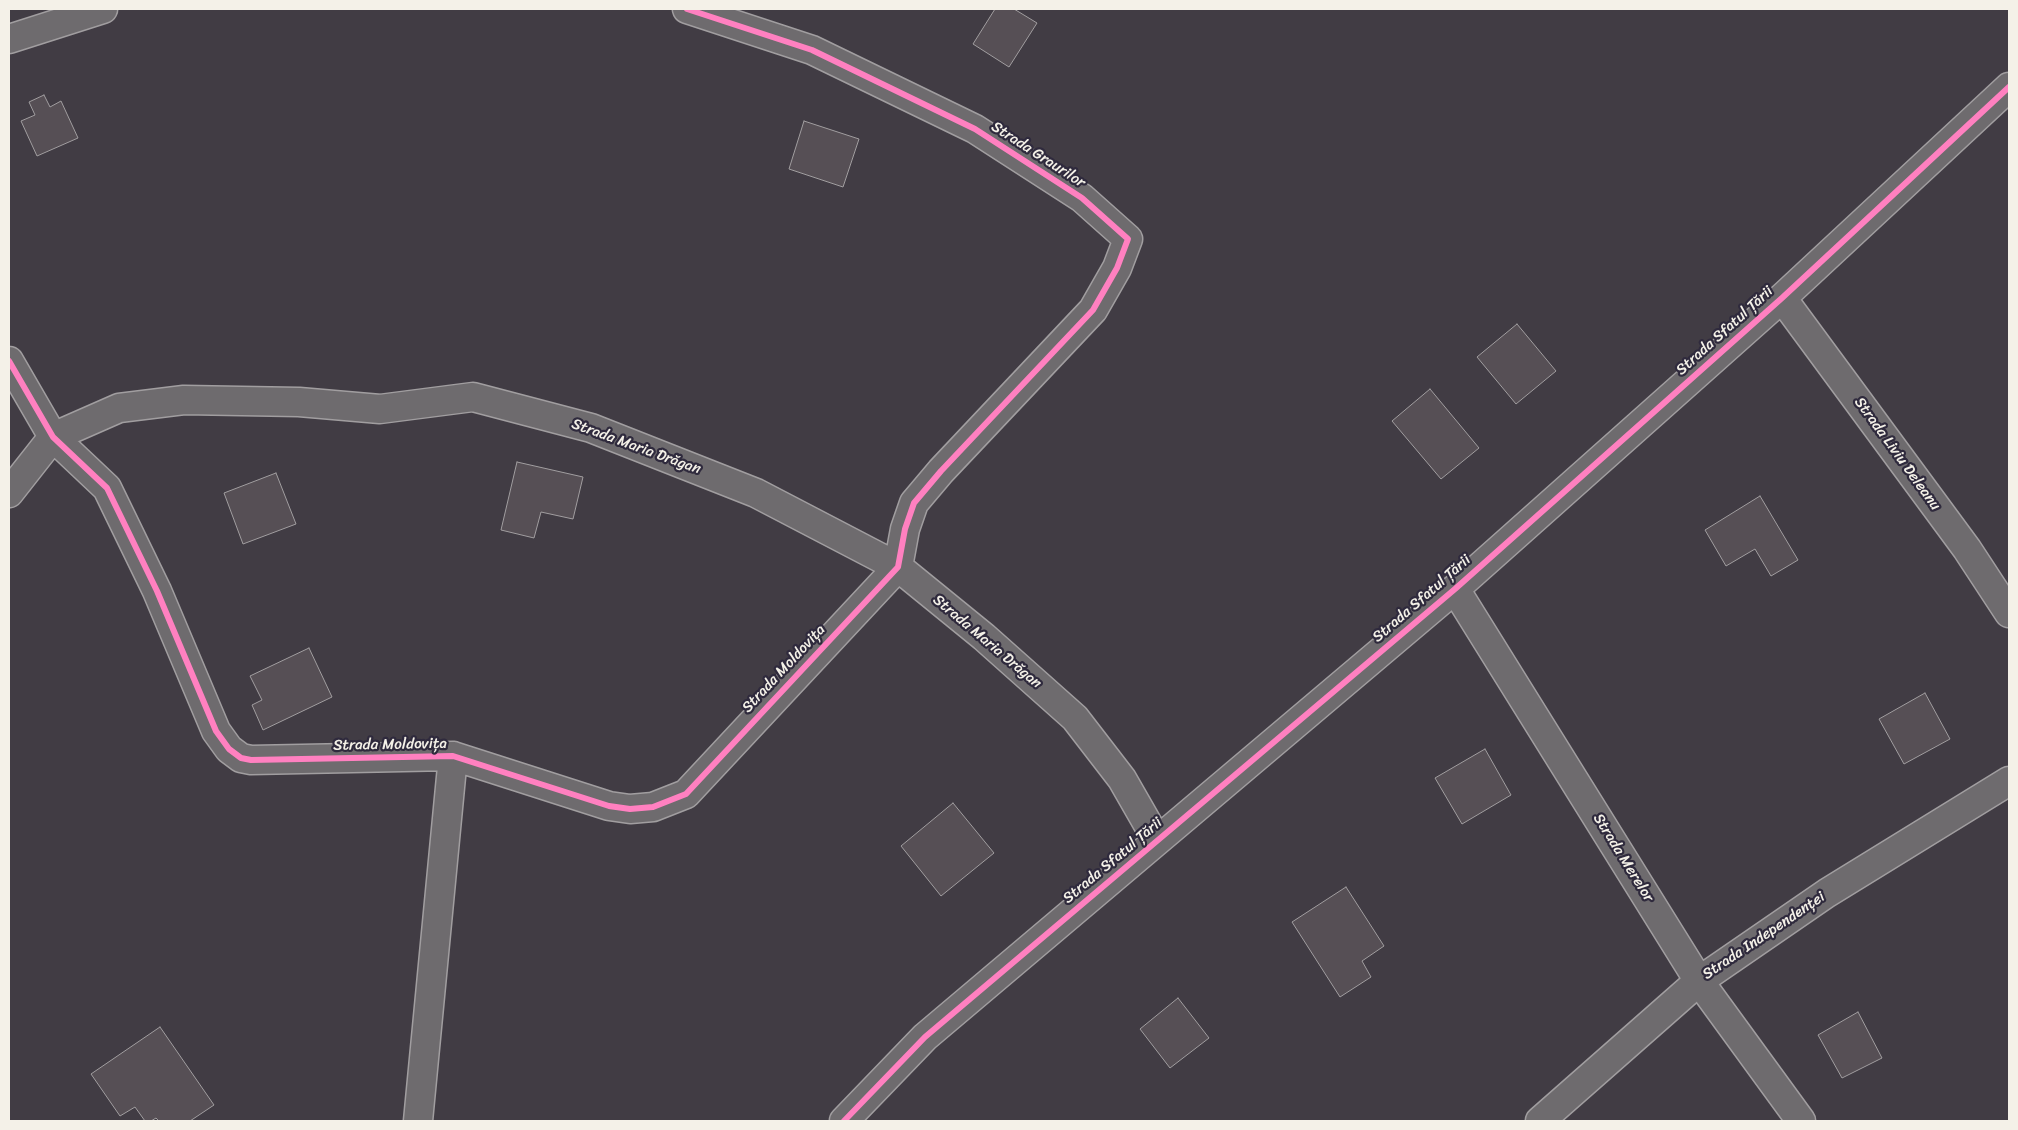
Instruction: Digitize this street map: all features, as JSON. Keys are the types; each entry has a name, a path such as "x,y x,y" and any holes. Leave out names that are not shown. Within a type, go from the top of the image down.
{"street":[{"path":"9,39 103,9"},
{"name":"Strada Graurilor","path":"687,9 812,50 976,129 1082,198 1128,239 1117,268 1093,310 940,471 914,503 905,529 898,567"},
{"name":"Strada Sfatul Țării","path":"844,1121 925,1037 1455,589 1782,298 2009,87"},
{"name":"Strada Liviu Deleanu","path":"1782,298 1967,549 2009,613"},
{"path":"9,361 53,437"},
{"name":"Strada Maria Drăgan","path":"9,492 53,437 119,408 184,400 299,402 380,409 473,397 591,428 756,493 898,567 984,637 1075,718 1122,779 1157,840"},
{"name":"Strada Moldovița","path":"53,437 107,488 157,591 216,731 229,749 241,758 251,760 453,756 609,806 630,809 653,807 686,794 898,567"},
{"name":"Strada Merelor","path":"1455,589 1699,981 1801,1121"},
{"name":"Strada Moldovița","path":"418,1121 453,756"},
{"name":"Strada Independenței","path":"1540,1121 1699,981 1827,893 2009,781"}],"building":[{"path":"995,9 1014,9 1037,23 1009,67 973,44"},
{"path":"44,95 50,107 61,101 78,138 37,156 21,121 35,115 29,102"},
{"path":"804,121 859,139 843,187 789,169"},
{"path":"1517,324 1556,371 1516,404 1477,357"},
{"path":"1430,389 1479,448 1441,479 1392,421"},
{"path":"517,462 583,477 573,519 541,512 534,538 501,530"},
{"path":"276,473 296,524 243,544 224,493"},
{"path":"1760,496 1798,560 1771,576 1755,549 1726,566 1705,530"},
{"path":"309,648 332,697 263,730 252,705 262,700 250,676"},
{"path":"1925,693 1950,739 1904,764 1879,719"},
{"path":"1485,749 1511,795 1462,824 1435,778"},
{"path":"953,803 994,853 941,896 901,846"},
{"path":"1346,887 1384,946 1362,961 1371,977 1340,997 1292,922"},
{"path":"1178,998 1209,1038 1170,1068 1140,1029"},
{"path":"1858,1012 1882,1058 1842,1078 1818,1035"},
{"path":"160,1027 214,1105 190,1121 159,1121 156,1118 151,1121 145,1121 135,1107 120,1116 91,1074"}],"cycle path":[{"path":"9,361 53,437 107,488 157,591 216,731 229,749 241,758 251,760 453,756 609,806 630,809 653,807 686,794 898,567 905,529 914,503 941,471 1093,310 1117,268 1128,239 1082,198 975,129 812,50 687,9"},
{"path":"844,1121 925,1037 1455,589 1782,298 2009,87"}]}
